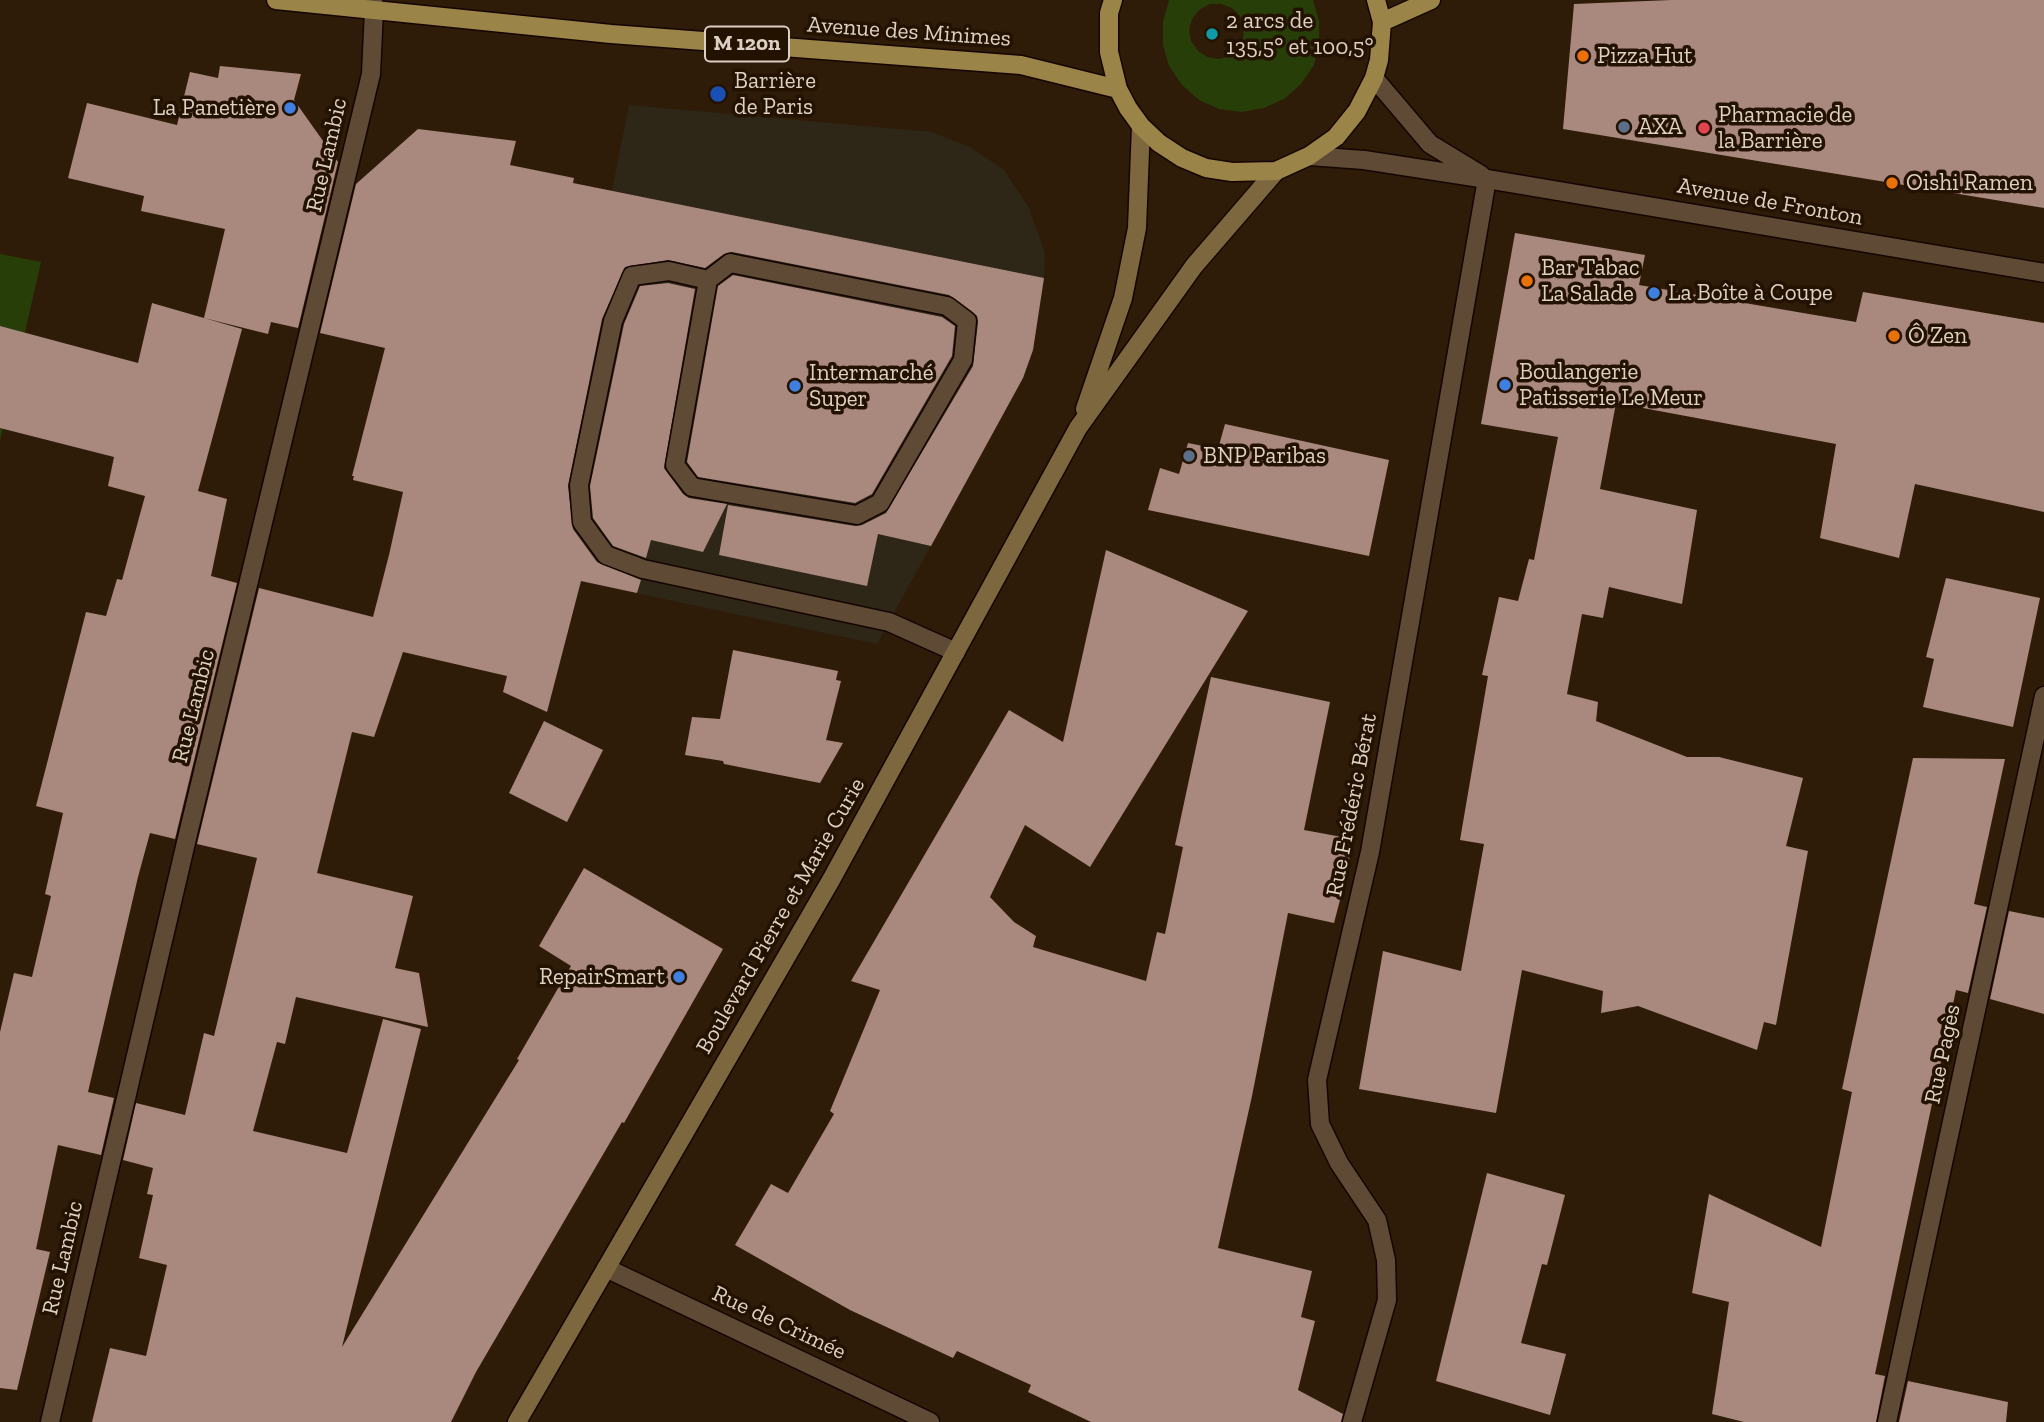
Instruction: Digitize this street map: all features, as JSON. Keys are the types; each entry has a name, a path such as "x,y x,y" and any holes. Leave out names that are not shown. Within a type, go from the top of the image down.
{"main road":[{"name":"Avenue des Minimes","path":"276,0 373,5 611,34 1021,65 1118,89"},
{"path":"1113,0 1109,13 1109,52 1118,89 1128,108 1141,126 1159,143 1182,158 1206,167 1232,172 1276,171 1310,156 1336,137 1357,111 1374,78 1382,41 1382,22 1376,0"},
{"path":"1382,22 1431,0"},
{"name":"Boulevard Pierre et Marie Curie","path":"1078,428 1123,298 1137,228 1141,126"},
{"name":"Boulevard Pierre et Marie Curie","path":"517,1422 831,880 1078,428 1194,266 1276,171"}],"street":[{"name":"Rue Lambic","path":"50,1422 371,74 373,5"},
{"name":"Avenue de Fronton","path":"1374,78 1430,144 1487,179"},
{"name":"Avenue de Fronton","path":"1310,156 1364,160 1487,179 2044,272"},
{"name":"Rue Frédéric Bérat","path":"1352,1422 1387,1300 1386,1260 1377,1220 1339,1163 1320,1124 1317,1080 1370,852 1487,179"},
{"path":"730,262 947,306 967,321 962,360 880,503 857,515 692,486 675,465 708,280 730,262"},
{"path":"708,280 669,271 632,276 613,321 579,485 582,522 606,555 643,569 889,622 956,652"},
{"name":"Rue Pagès","path":"1887,1422 2044,696"},
{"name":"Rue de Crimée","path":"606,1268 930,1422"}],"shaded area":[{"name":"Intermarché Super","path":"629,105 932,132 970,147 1003,169 1029,208 1045,253 1033,350 1023,378 877,644 536,572"}],"green space":[{"path":"1169,0 1313,0 1319,21 1319,43 1314,65 1301,84 1284,99 1264,108 1242,112 1219,109 1199,100 1182,85 1169,66 1163,45 1163,22","holes":["1210,4 1232,8 1240,16 1244,27 1239,49 1219,59 1207,57 1198,51 1191,41 1189,30 1192,19 1199,10"]},
{"path":"0,254 41,262 0,441"}],"building":[{"path":"1671,0 2044,0 2044,208 1563,129 1574,4"},
{"path":"220,66 301,74 294,100 338,162 298,328 271,322 268,334 204,318 225,229 141,211 144,196 68,178 87,103 177,125 190,72 218,78"},
{"path":"418,129 516,141 510,165 574,178 573,183 1044,278 1033,350 1023,378 931,546 878,534 867,586 719,555 728,505 855,526 886,513 973,366 977,316 949,295 732,252 724,254 705,268 668,260 625,267 602,319 568,486 573,529 597,562 641,580 637,593 581,581 547,712 503,692 507,676 403,652 374,737 352,732 317,873 413,896 395,968 419,973 428,1027 296,997 285,1044 277,1042 253,1131 347,1153 383,1019 421,1029 342,1347 519,1060 517,1059 571,966 539,946 584,868 723,949 624,1123 622,1122 476,1372 451,1422 92,1422 110,1348 146,1356 167,1265 139,1258 153,1195 147,1194 153,1168 123,1160 136,1103 185,1115 204,1033 214,1036 257,858 197,844 259,588 373,617 389,555 403,492 353,480 352,476 385,348 320,333 356,184"},
{"path":"1515,233 1645,255 1639,285 1856,322 1863,292 2044,323 2044,512 1915,484 1899,558 1820,538 1836,444 1616,403 1600,489 1697,510 1682,604 1609,587 1603,618 1582,614 1567,694 1598,702 1596,721 1687,757 1719,757 1803,778 1786,846 1808,851 1776,1025 1764,1022 1757,1050 1638,1006 1601,1013 1603,991 1522,970 1496,1113 1359,1089 1383,951 1461,971 1484,844 1460,840 1488,676 1482,675 1499,597 1518,601 1529,559 1534,560 1558,437 1481,424"},
{"path":"733,275 942,317 955,326 952,356 872,494 855,503 698,477 687,462 718,286"},
{"path":"668,283 695,289 664,468 689,498 727,504 703,552 651,540 646,558 613,546 593,518 590,486 624,324 640,286"},
{"path":"152,303 242,329 198,491 227,499 211,576 237,583 175,839 150,833 138,877 88,1092 114,1098 101,1155 58,1145 36,1249 50,1252 17,1390 0,1388 0,1032 14,973 32,977 51,896 45,894 63,813 36,806 86,612 106,616 117,579 122,580 145,496 108,486 114,457 0,428 0,326 138,363"},
{"path":"1225,424 1389,460 1369,556 1148,510 1160,468 1179,474 1188,443 1218,449"},
{"path":"1106,550 1248,611 1090,867 1025,825 990,897 1014,922 1036,936 1033,947 1146,981 1157,932 1165,934 1183,847 1175,845 1211,677 1330,702 1304,830 1353,839 1345,881 1334,923 1288,913 1252,1096 1218,1248 1312,1271 1301,1317 1315,1321 1298,1390 1343,1414 1341,1422 1091,1422 1028,1392 1031,1385 957,1351 953,1358 850,1310 735,1245 771,1184 788,1193 834,1114 830,1111 880,990 851,981 1009,710 1063,742"},
{"path":"1946,578 2040,598 2013,727 1923,707 1934,659 1926,657"},
{"path":"733,650 838,671 836,680 841,681 826,740 843,743 820,783 685,755 692,717 720,719"},
{"path":"544,721 603,750 567,822 509,793"},
{"path":"1913,758 2005,759 1974,904 1987,907 1968,993 1956,990 1875,1374 1885,1376 1876,1422 1744,1422 1712,1414 1729,1302 1692,1293 1709,1194 1821,1247 1852,1092 1842,1089"},
{"path":"2009,911 2044,918 2044,1014 1990,999"},
{"path":"1487,1173 1565,1195 1547,1265 1542,1264 1521,1343 1566,1354 1550,1415 1436,1381"},
{"path":"1908,1381 2008,1402 2006,1422 1899,1422"}],"place":[{"name":"2 arcs de 135,5° et 100,5°","path":"1212,34"},
{"name":"Pizza Hut","path":"1583,56"},
{"name":"Barrière de Paris","path":"718,94"},
{"name":"La Panetière","path":"290,108"},
{"name":"AXA","path":"1624,127"},
{"name":"Pharmacie de la Barrière","path":"1704,128"},
{"name":"Oishi Ramen","path":"1892,183"},
{"name":"Bar Tabac La Salade","path":"1527,281"},
{"name":"La Boîte à Coupe","path":"1654,293"},
{"name":"Ô Zen","path":"1894,336"},
{"name":"Boulangerie Patisserie Le Meur","path":"1505,385"},
{"name":"Intermarché Super","path":"795,386"},
{"name":"BNP Paribas","path":"1189,456"},
{"name":"RepairSmart","path":"679,977"}]}
